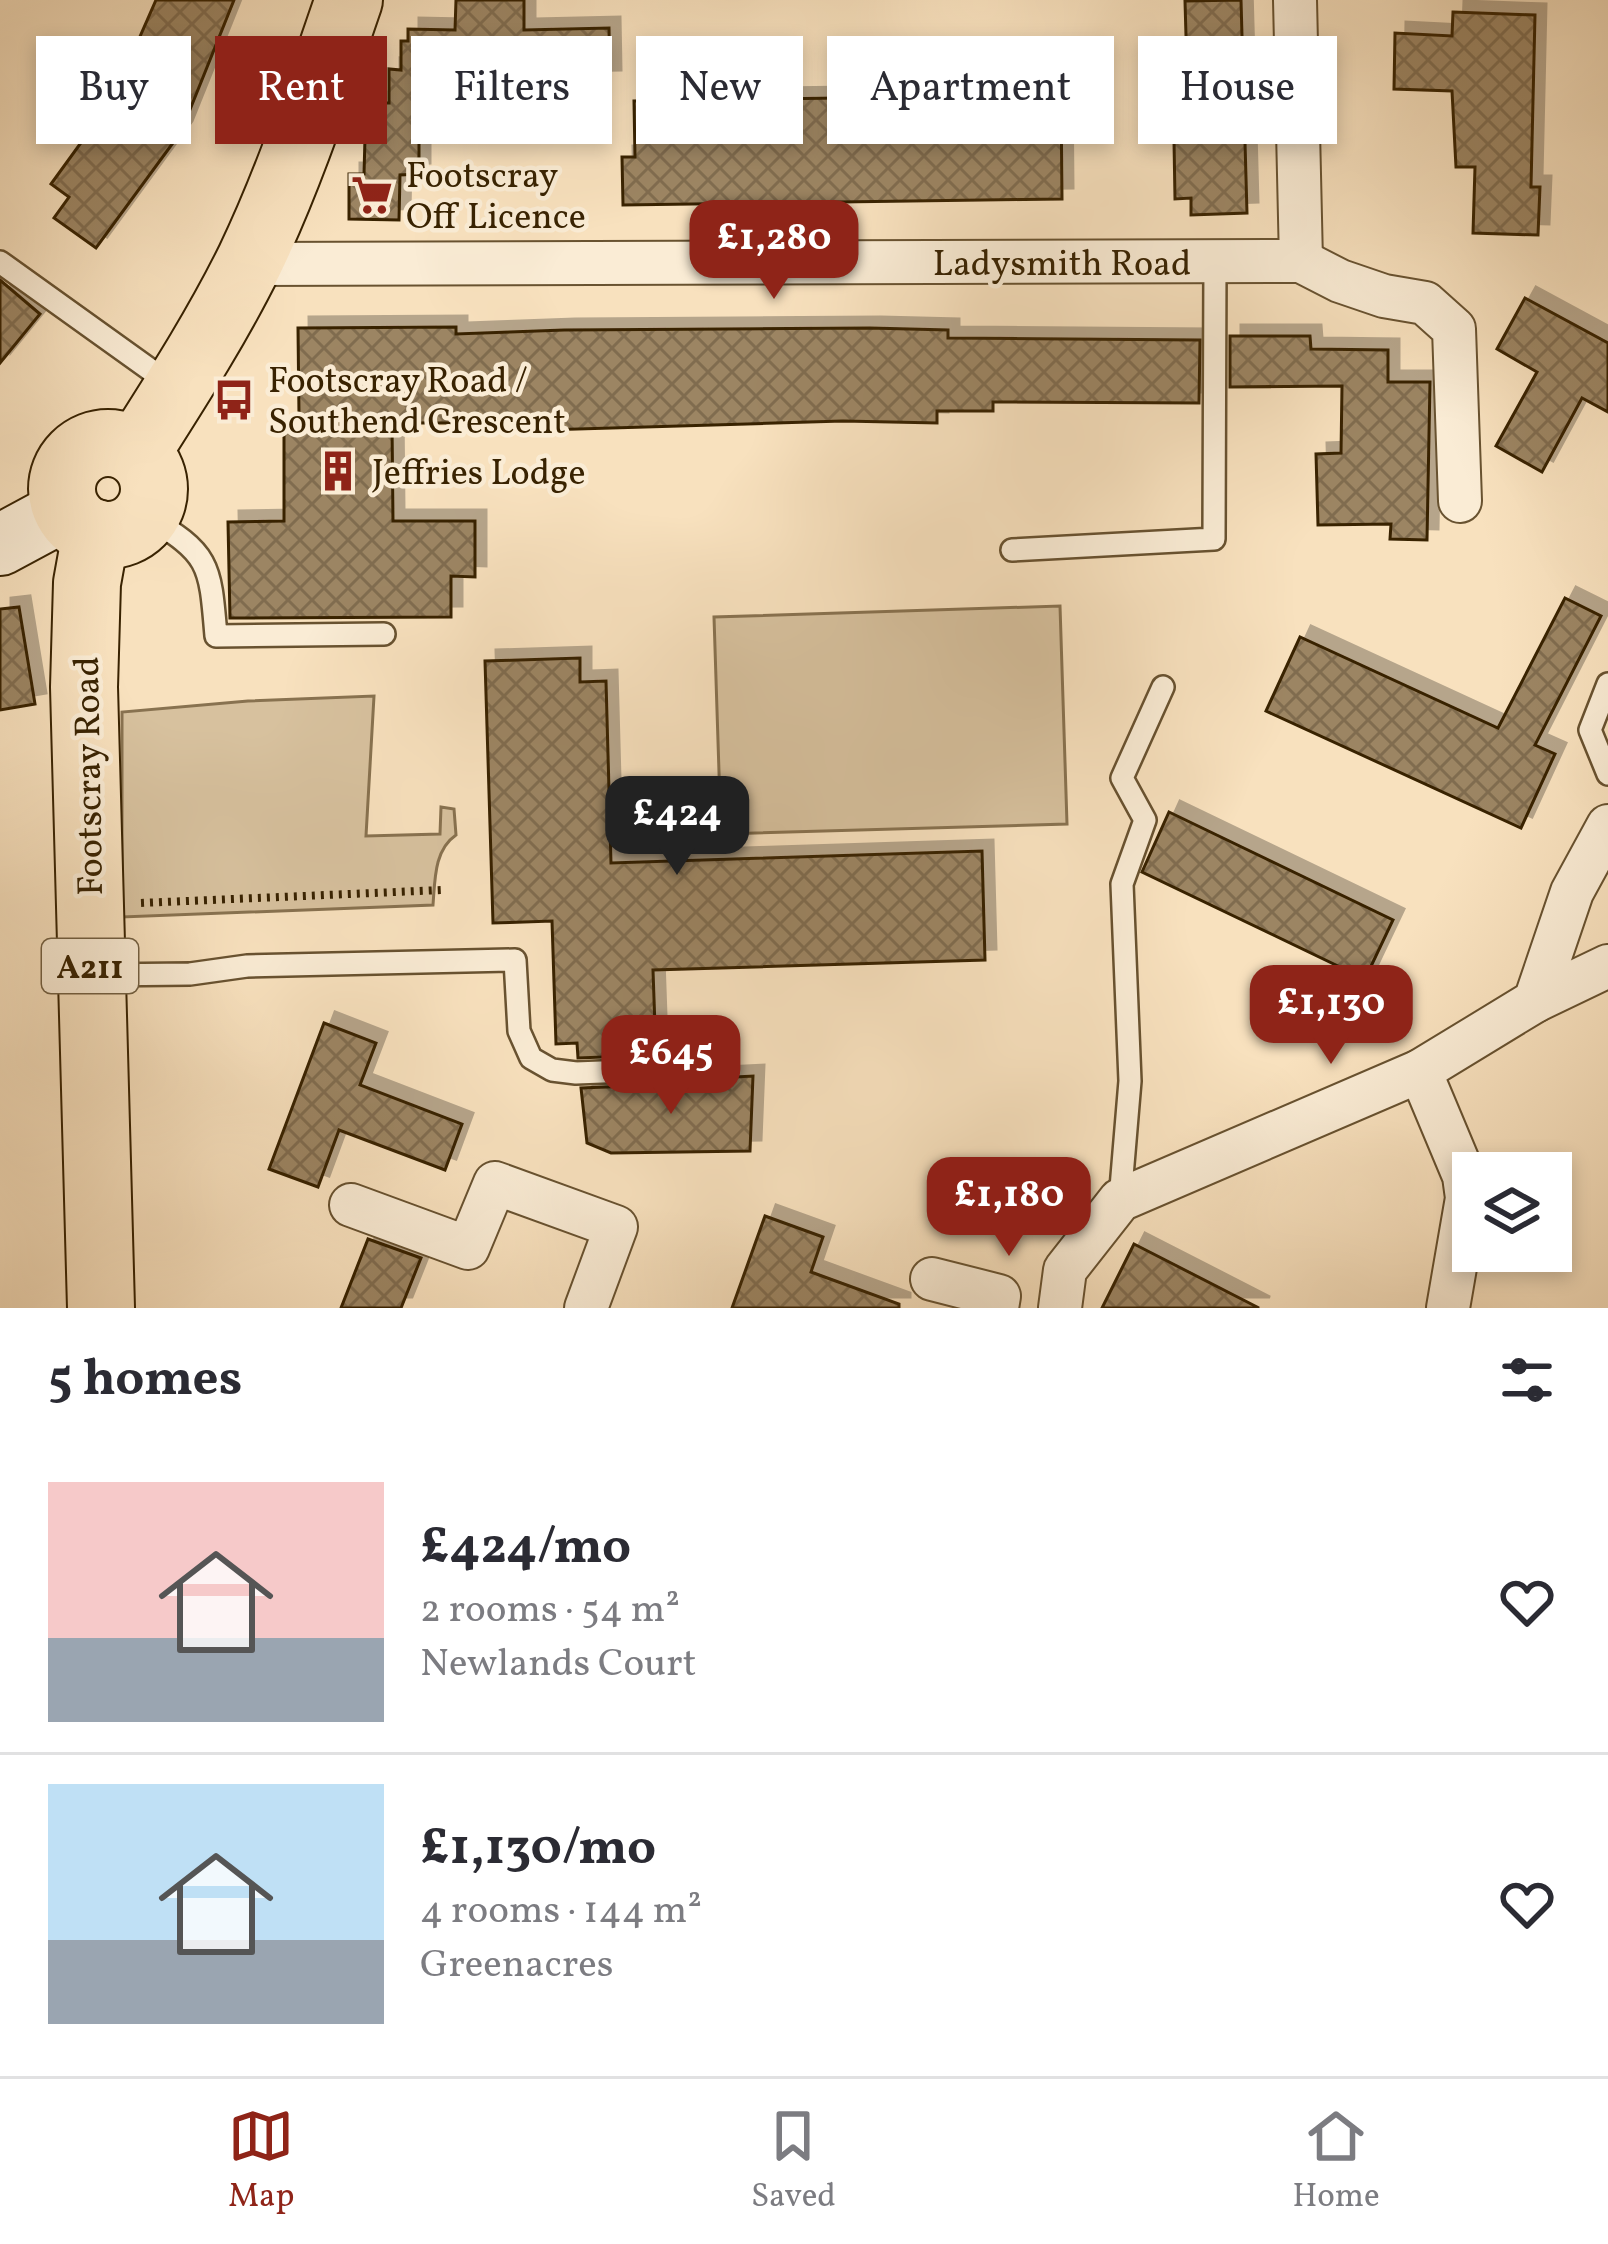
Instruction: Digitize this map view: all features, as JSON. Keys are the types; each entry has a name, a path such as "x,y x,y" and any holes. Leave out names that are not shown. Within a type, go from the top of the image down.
{"main road":[{"name":"A211","path":"103,519 154,495 154,479 137,452 178,390 248,264 350,0"},
{"name":"Footscray Road","path":"101,1308 84,687 87,583 103,519"}],"street":[{"path":"1295,0 1300,261 1384,296 1425,303 1454,329 1460,501"},
{"name":"Ladysmith Road","path":"248,264 1300,261"},
{"path":"0,545 103,519"},
{"path":"1535,1001 1571,892 1608,826"},
{"path":"1060,1308 1065,1270 1120,1200 1420,1071 1535,1001 1608,966"},
{"path":"1420,1071 1464,1176 1467,1198 1448,1308"},
{"path":"351,1205 468,1248 495,1183 616,1227 586,1308"},
{"path":"932,1279 999,1297 997,1308"}],"lane":[{"path":"1012,550 1214,539 1215,261"},
{"path":"0,262 178,390"},
{"path":"103,519 197,549 212,588 216,636 384,634"},
{"path":"1608,684 1590,730 1608,774"},
{"path":"1120,1200 1130,1081 1122,884 1145,820 1122,778 1162,687"},
{"path":"90,975 515,960 518,1031 531,1058 553,1070 576,1073 704,1068"}],"path":[{"path":"139,903 442,890"}],"shaded area":[{"path":"1060,606 1067,824 721,834 714,617"},
{"path":"374,696 366,836 440,834 441,807 454,809 456,835 440,857 433,905 122,917 122,712"}],"building":[{"path":"156,0 234,0 220,36 215,36 215,47 191,107 191,36 140,36"},
{"path":"456,0 524,0 524,30 609,28 609,36 411,36 411,144 419,144 419,174 400,175 399,220 349,219 349,174 364,174 365,144 387,144 389,69 401,70 401,41 408,41 408,29 455,30"},
{"path":"1241,0 1242,36 1186,36 1185,1"},
{"path":"1453,12 1535,15 1531,187 1540,187 1538,235 1473,233 1475,167 1456,167 1452,91 1394,89 1395,33 1452,36"},
{"path":"827,98 827,144 1061,144 1062,199 623,205 622,157 635,157 634,101 636,144 803,144 803,99"},
{"path":"80,144 172,144 96,248 54,218 69,197 51,184"},
{"path":"1174,144 1245,144 1247,213 1191,215 1191,198 1175,199"},
{"path":"0,280 40,314 0,363"},
{"path":"1525,298 1608,343 1608,412 1582,398 1542,472 1496,446 1537,372 1497,349"},
{"path":"456,327 456,334 870,328 948,330 948,338 1200,340 1199,403 993,402 993,411 937,411 937,423 843,421 511,431 511,423 392,423 393,521 475,521 475,577 451,576 451,617 230,618 228,522 284,521 284,430 295,430 299,415 298,328"},
{"path":"1230,336 1310,336 1311,349 1388,350 1388,382 1430,382 1427,540 1390,539 1391,524 1318,525 1316,454 1341,453 1342,386 1230,387"},
{"path":"1565,598 1601,616 1535,745 1555,754 1521,828 1266,711 1300,637 1498,728"},
{"path":"19,607 35,704 0,710 0,609"},
{"path":"580,658 580,682 606,681 611,863 982,851 985,960 653,970 656,1055 578,1058 577,1043 556,1044 552,921 493,923 485,661"},
{"path":"1169,812 1393,920 1365,979 1142,872"},
{"path":"324,1023 376,1043 360,1085 462,1124 445,1170 339,1130 318,1187 269,1169"},
{"path":"753,1076 750,1151 611,1153 587,1143 581,1088 705,1083"},
{"path":"765,1216 823,1237 811,1272 899,1304 899,1308 732,1308"},
{"path":"368,1239 421,1258 401,1308 341,1308"},
{"path":"1134,1244 1259,1308 1102,1308"}],"place":[{"name":"Footscray Off Licence","path":"372,195"},
{"name":"Footscray Road / Southend Crescent","path":"234,400"},
{"name":"Jeffries Lodge","path":"338,471"}]}
